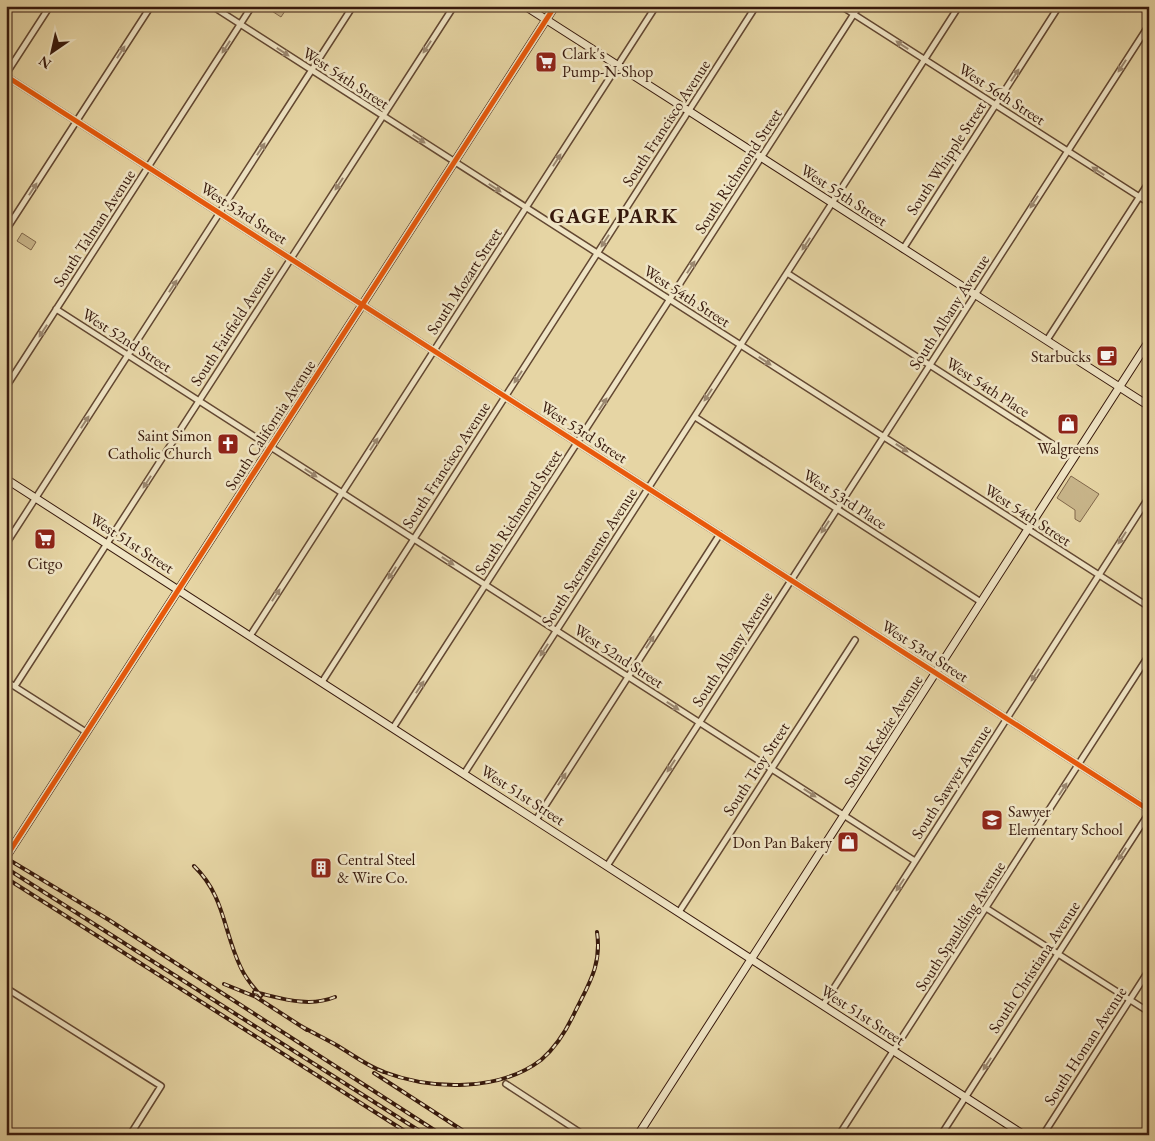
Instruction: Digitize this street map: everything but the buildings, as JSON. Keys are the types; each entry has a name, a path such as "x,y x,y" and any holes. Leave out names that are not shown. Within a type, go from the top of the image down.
{"street":[{"path":"6,75 50,6"},
{"path":"6,230 151,6"},
{"name":"West 54th Street","path":"212,6 1149,607"},
{"name":"South Talman Avenue","path":"6,387 252,6"},
{"path":"6,544 353,6"},
{"name":"South Fairfield Avenue","path":"15,686 454,6"},
{"name":"West 55th Street","path":"525,6 1149,406"},
{"name":"South California Avenue","path":"6,857 554,6"},
{"name":"South Mozart Street","path":"250,636 656,6"},
{"name":"South Francisco Avenue","path":"322,682 756,6"},
{"name":"West 56th Street","path":"841,6 1149,203"},
{"name":"South Richmond Street","path":"394,728 859,6"},
{"name":"South Sacramento Avenue","path":"464,774 959,6"},
{"name":"South Whipple Street","path":"903,249 1059,6"},
{"name":"South Albany Avenue","path":"607,866 1149,25"},
{"name":"West 53rd Street","path":"6,75 936,672 1149,811"},
{"path":"1046,340 1149,182"},
{"name":"West 54th Place","path":"787,273 1074,458"},
{"name":"West 52nd Street","path":"56,309 915,861"},
{"name":"South Kedzie Avenue","path":"638,1135 1149,341"},
{"name":"West 53rd Place","path":"695,417 981,602"},
{"name":"West 51st Street","path":"6,479 1024,1135"},
{"name":"South Sawyer Avenue","path":"823,1005 1149,497"},
{"path":"536,820 720,534"},
{"name":"South Troy Street","path":"679,912 855,640"},
{"name":"South Spaulding Avenue","path":"840,1135 1149,655"},
{"path":"6,681 86,732"},
{"name":"South Christiana Avenue","path":"941,1135 1149,811"},
{"path":"986,908 1149,1012"},
{"name":"South Homan Avenue","path":"1043,1135 1149,970"},
{"path":"6,988 161,1086 130,1135"},
{"path":"506,1084 584,1135"},
{"path":"1144,1135 1149,1128"}],"shaded area":[{"path":"264,6 285,6 287,8 281,17"},
{"path":"22,233 36,242 31,250 17,241"},
{"path":"1071,476 1099,494 1080,522 1075,519 1075,510 1057,498"}],"railway":[{"path":"6,858 109,920 442,1135"},
{"path":"194,866 212,889 241,968 247,979 261,996"},
{"path":"6,868 426,1135"},
{"path":"6,878 411,1135"},
{"path":"301,1026 372,1067 403,1078 443,1085 485,1083 505,1078 541,1060 564,1033 593,975 597,955 597,932"},
{"path":"224,984 256,997 307,1030"},
{"path":"254,992 305,1002 315,1002 335,997"},
{"path":"374,1073 465,1132"}],"cycle path":[{"path":"6,857 555,6"},
{"path":"6,76 1149,810"}],"place":[{"name":"Clark's Pump-N-Shop","path":"546,62"},
{"name":"Starbucks","path":"1107,356"},
{"name":"Walgreens","path":"1068,424"},
{"name":"Saint Simon Catholic Church","path":"228,444"},
{"name":"Citgo","path":"45,539"},
{"name":"Sawyer Elementary School","path":"992,820"},
{"name":"Don Pan Bakery","path":"848,842"},
{"name":"Central Steel & Wire Co.","path":"321,868"}],"district":[{"name":"GAGE PARK","path":"614,215"}]}
